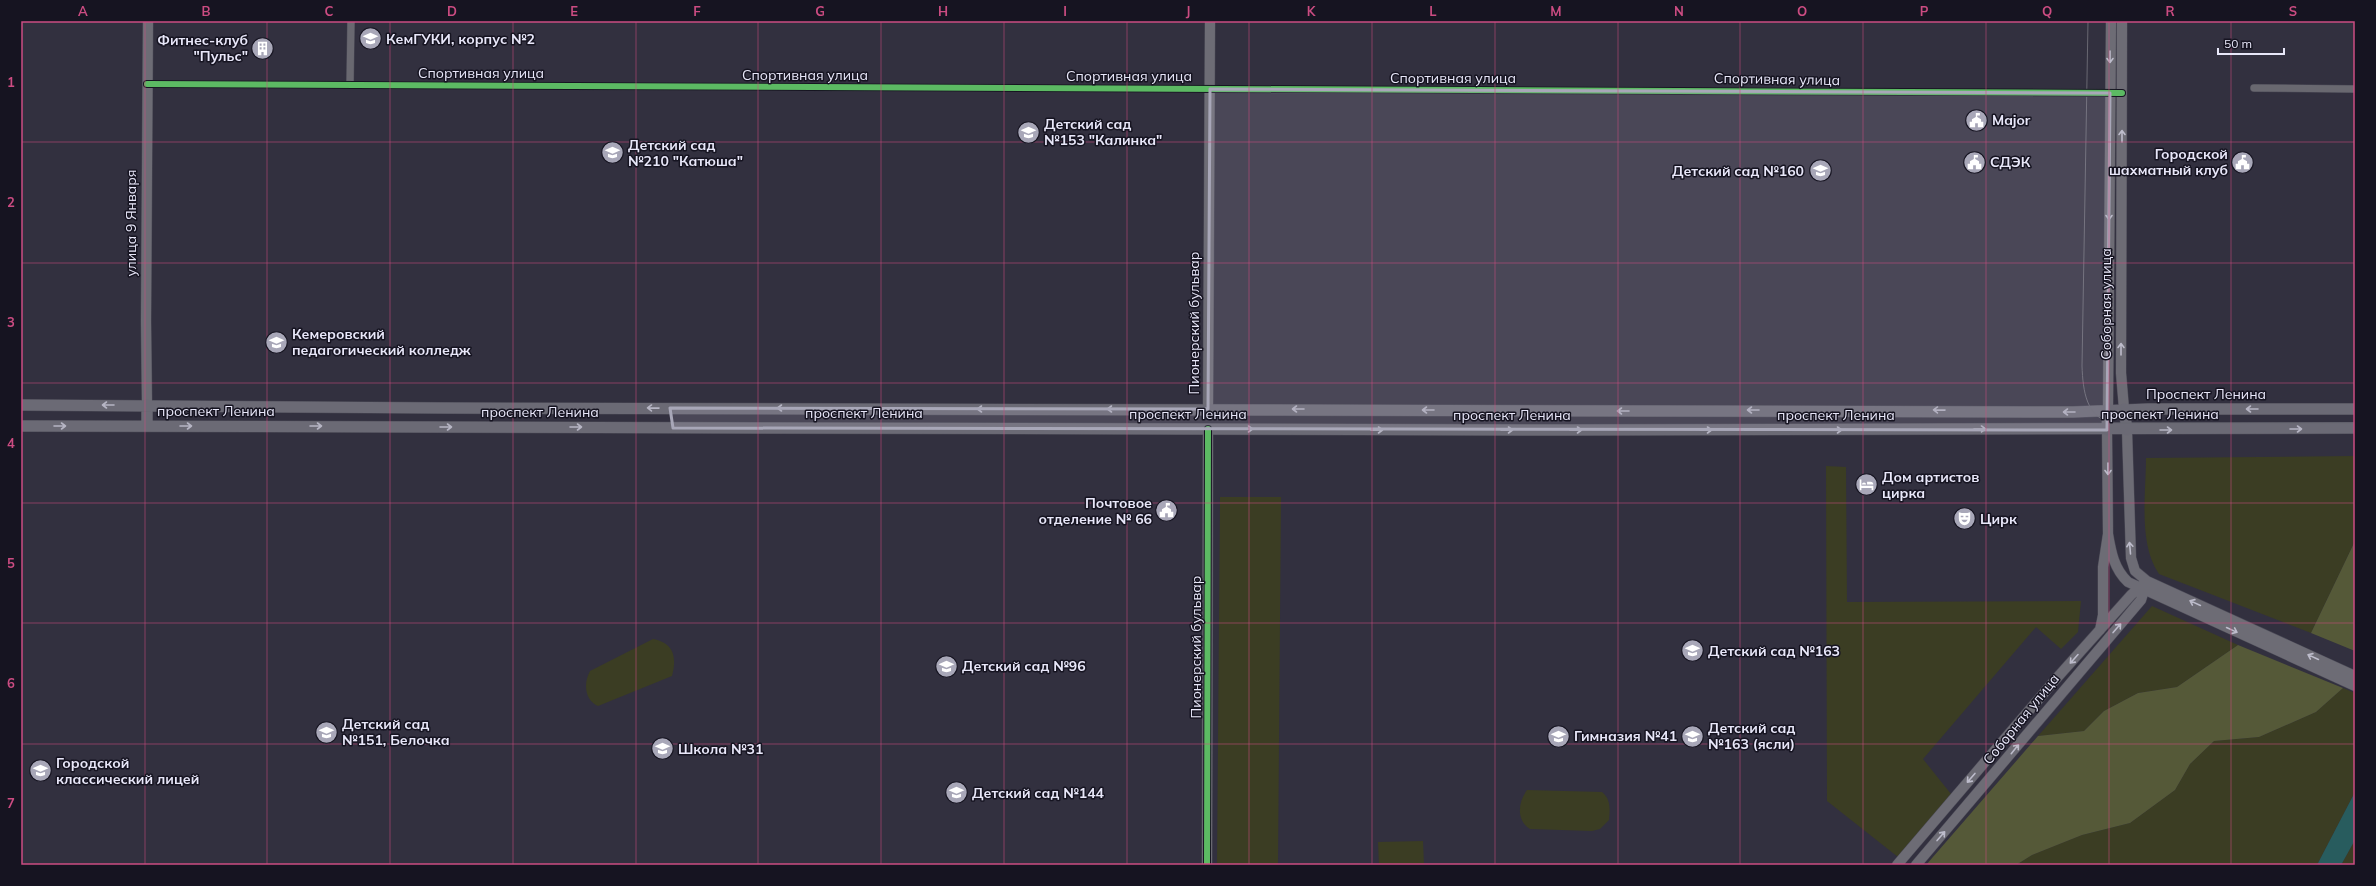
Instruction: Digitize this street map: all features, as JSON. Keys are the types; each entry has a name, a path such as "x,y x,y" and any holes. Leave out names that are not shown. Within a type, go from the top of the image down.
{"main road":[{"name":"улица 9 Января","path":"147,426 146,321 148,21"},
{"name":"Пионерский бульвар","path":"1207,865 1210,21"},
{"name":"Соборная улица","path":"2100,630 2103,615 2103,567 2108,534 2107,430 2111,21"},
{"name":"Соборная улица","path":"1916,865 2141,600 2144,586 2135,571 2131,558 2127,430 2121,373 2122,21"},
{"name":"проспект Ленина","path":"21,405 2073,412 2108,409"},
{"path":"670,408 673,428"},
{"name":"Проспект Ленина","path":"2108,409 2355,409"},
{"name":"проспект Ленина","path":"21,426 2107,430 2355,428"},
{"name":"Соборная улица","path":"2108,534 2113,561 2117,569 2128,582 2144,586"},
{"name":"Соборная улица","path":"1897,865 2100,630 2144,586"},
{"path":"2144,586 2351,679"}],"street":[{"path":"350,85 351,21"},
{"name":"Спортивная улица","path":"147,84 2122,93"},
{"path":"2254,88 2355,89"}],"highlighted area":[{"path":"1210,89 2110,93 2107,430 673,428 670,408 1208,409"}],"shaded area":[{"path":"2355,456 2355,541 2311,633 2159,574 2152,562 2148,548 2145,518 2146,458"},
{"path":"1826,466 1846,467 1847,602 2081,601 2078,632 2061,649 2036,627 1923,759 1951,794 1898,857 1827,801"},
{"path":"1220,497 1281,497 1278,865 1217,865"},
{"path":"2355,541 2355,651 2311,633"},
{"path":"2152,606 2238,645 2177,687 2138,693 2104,711 2084,731 2038,736"},
{"path":"653,639 670,647 674,657 672,676 598,706 590,700 586,691 586,681 590,671"},
{"path":"2238,645 2343,688 2316,712 2259,737 2214,741 2190,764 2175,790 2130,823 2082,835 2032,855 2016,865 1926,865 2038,736 2084,731 2104,711 2138,693 2177,687"},
{"path":"2343,688 2355,693 2355,792 2317,865 2016,865 2032,855 2082,835 2130,823 2175,790 2190,764 2214,741 2259,737 2316,712"},
{"path":"1527,790 1602,792 1607,798 1610,809 1609,820 1600,829 1592,831 1530,829 1522,821 1520,811 1520,805"},
{"path":"2355,792 2355,840 2341,865 2317,865"},
{"path":"2355,840 2355,865 2341,865"},
{"path":"1423,841 1424,865 1379,865 1378,842"}],"tram line":[{"path":"2088,21 2082,366 2085,394 2092,409 2097,416 2113,423 2355,423"}],"cycle path":[{"path":"147,84 2122,93"},
{"path":"1207,865 1208,429"}],"place":[{"name":"КемГУКИ, корпус №2","path":"370,39"},
{"name":"Фитнес-клуб \"Пульс\"","path":"263,48"},
{"name":"Major","path":"1976,120"},
{"name":"Детский сад №153 \"Калинка\"","path":"1029,132"},
{"name":"Детский сад №210 \"Катюша\"","path":"613,153"},
{"name":"СДЭК","path":"1974,162"},
{"name":"Городской шахматный клуб","path":"2243,162"},
{"name":"Детский сад №160","path":"1820,171"},
{"name":"Кемеровский педагогический колледж","path":"276,342"},
{"name":"Дом артистов цирка","path":"1866,485"},
{"name":"Почтовое отделение № 66","path":"1167,511"},
{"name":"Цирк","path":"1965,519"},
{"name":"Детский сад №163","path":"1693,651"},
{"name":"Детский сад №96","path":"947,666"},
{"name":"Детский сад №151, Белочка","path":"326,732"},
{"name":"Гимназия №41","path":"1558,736"},
{"name":"Детский сад №163 (ясли)","path":"1692,736"},
{"name":"Школа №31","path":"662,749"},
{"name":"Городской классический лицей","path":"41,771"},
{"name":"Детский сад №144","path":"956,793"}]}
